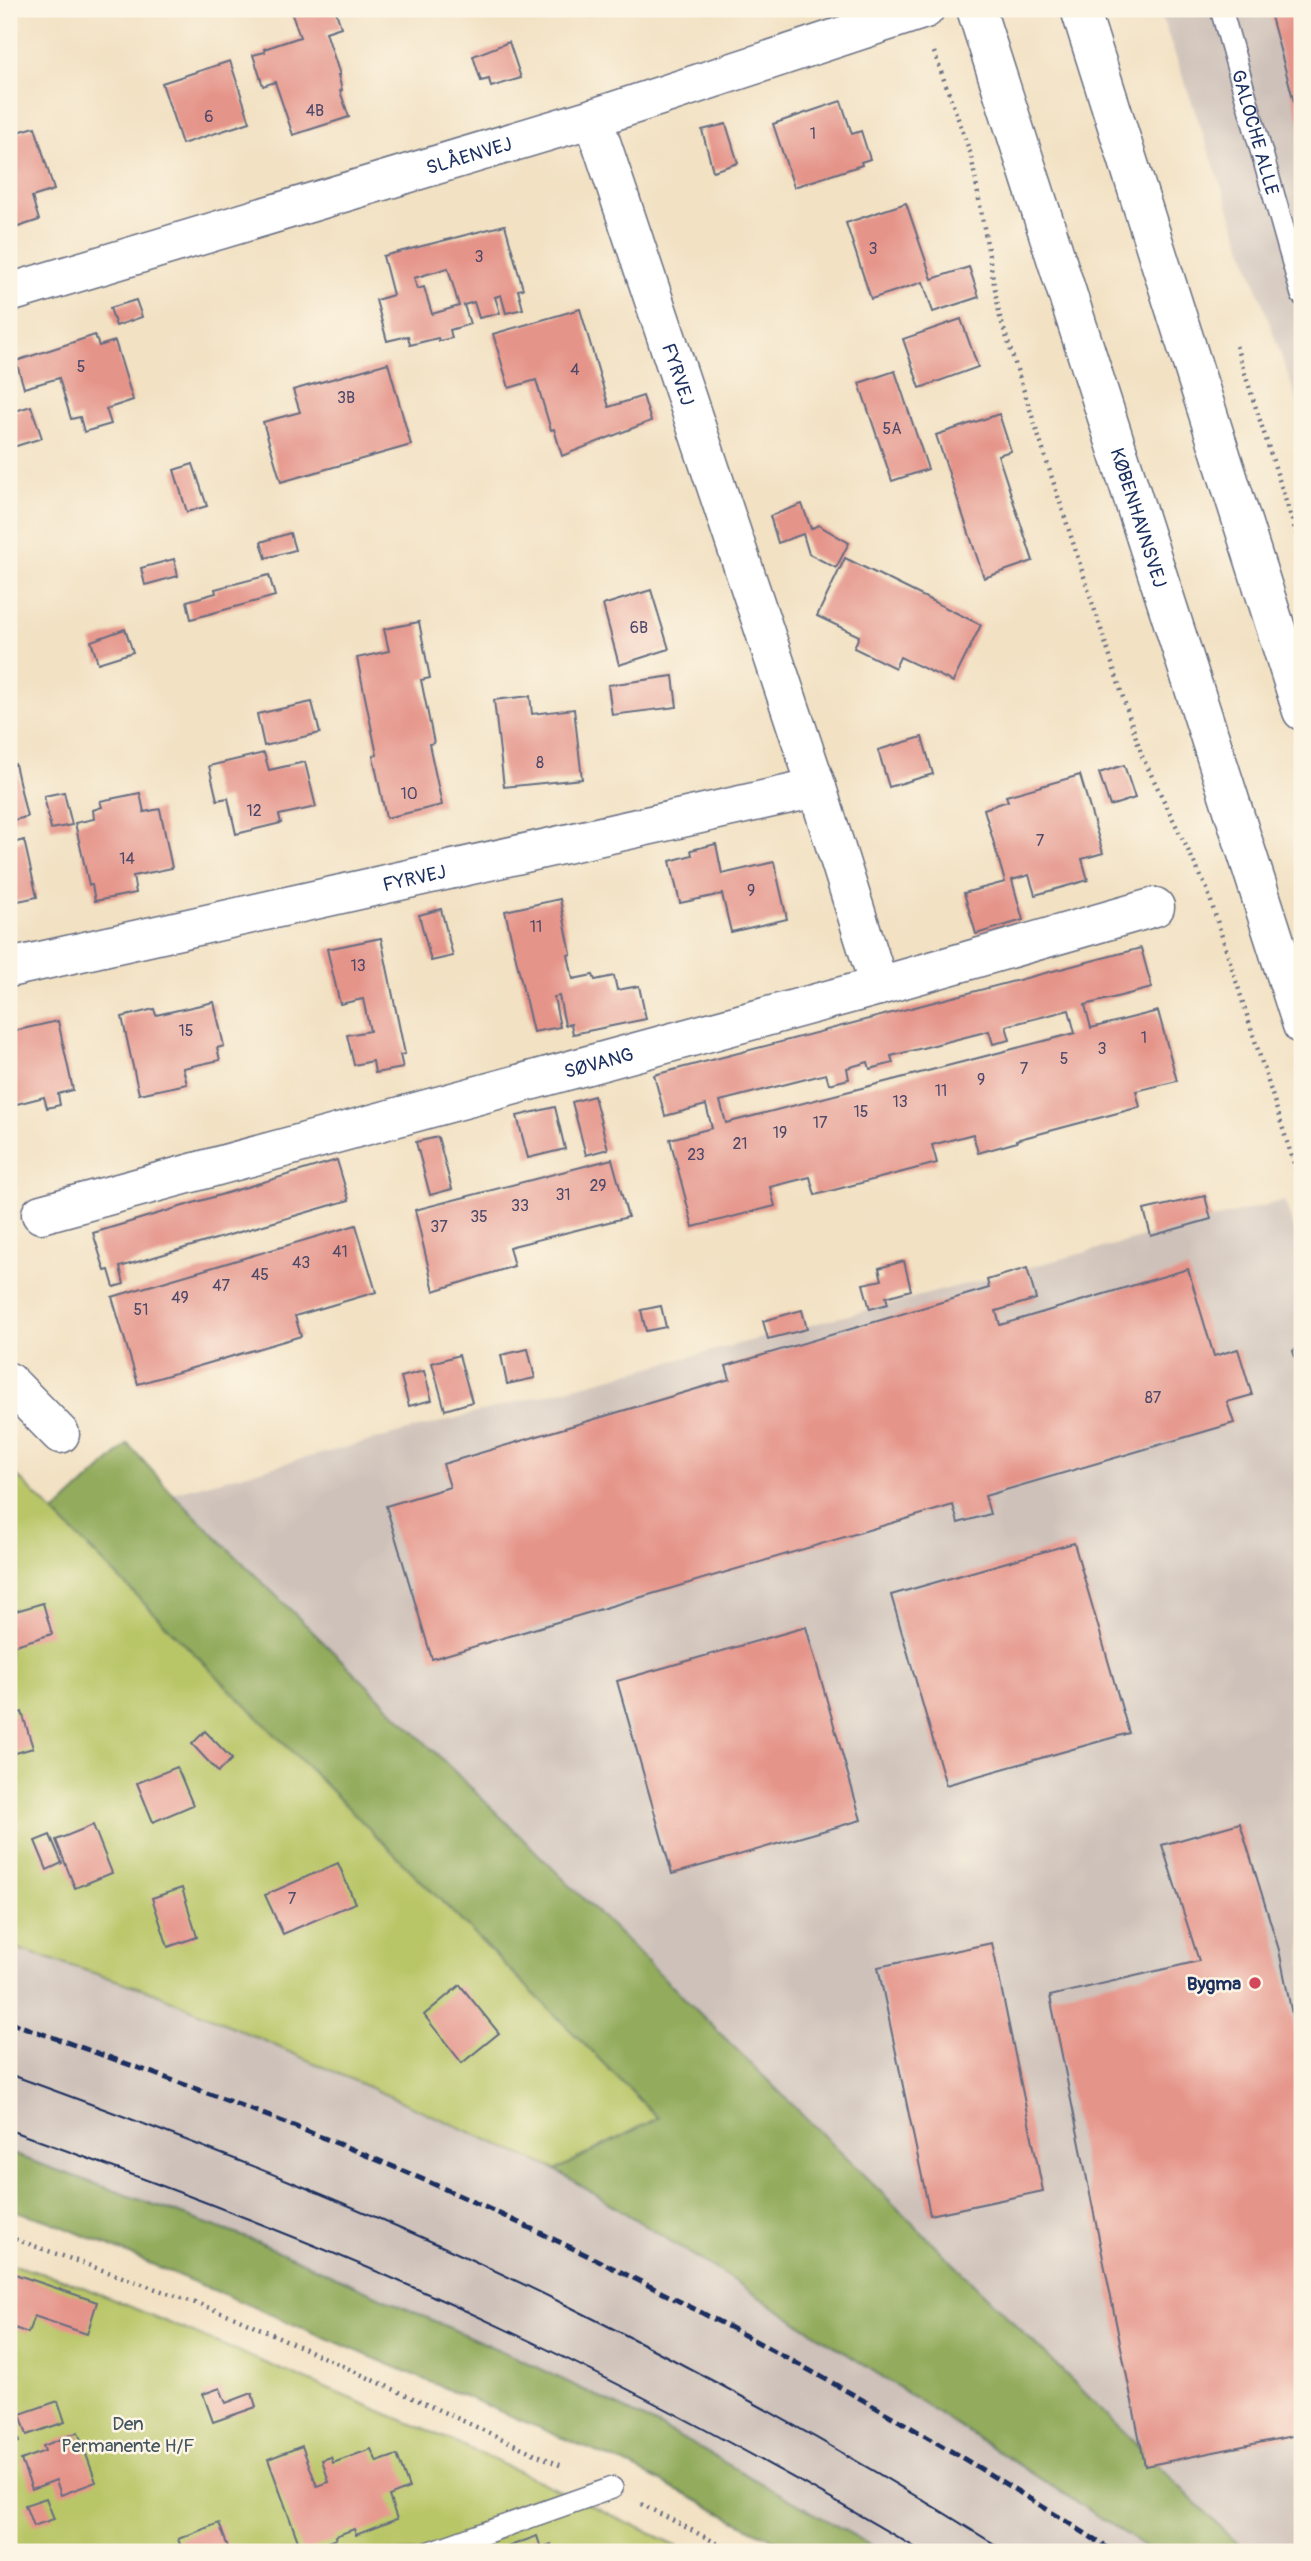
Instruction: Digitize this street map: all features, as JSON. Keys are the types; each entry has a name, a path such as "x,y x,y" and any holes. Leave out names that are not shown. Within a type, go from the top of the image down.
{"street":[{"name":"KØBENHAVNSVEJ","path":"976,9 1302,1025"},
{"path":"1080,9 1302,710"},
{"name":"SLÅENVEJ","path":"9,293 593,118 922,10"},
{"name":"FYRVEJ","path":"593,118 817,788 879,986"},
{"name":"FYRVEJ","path":"9,968 817,788"},
{"name":"SØVANG","path":"41,1214 879,986 1155,907"},
{"path":"9,1382 60,1434"}],"lane":[{"name":"GALOCHE ALLE","path":"1221,9 1302,295"},
{"path":"431,2552 612,2488"}],"path":[{"path":"922,10 971,155 1000,317 1138,743 1207,889 1302,1189"},
{"path":"1155,907 1254,874"},
{"path":"9,2237 235,2317 612,2488 734,2552"}],"shaded area":[{"path":"1159,9 1302,9 1302,415"},
{"path":"1285,1200 1302,1259 1302,2552 1246,2552 172,1493"},
{"path":"9,1946 156,1993 556,2170 720,2272 1154,2552 883,2552 672,2433 537,2367 407,2309 100,2185 9,2153"}],"green space":[{"path":"128,1444 172,1493 1246,2552 1154,2552 720,2272 556,2170 658,2118 54,1513"},
{"path":"9,1468 658,2118 556,2170 156,1993 9,1946"},
{"path":"9,2153 258,2242 537,2367 672,2433 883,2552 797,2552 634,2468 52,2222 9,2209"},
{"name":"Den Permanente H/F","path":"9,2264 66,2280 455,2442 691,2552 9,2552"}],"building":[{"path":"290,9 335,9 341,27 326,32 340,75 340,91 349,117 293,135 275,82 263,86 253,55 300,37"},
{"path":"585,9 608,9 587,16"},
{"path":"1269,9 1302,9 1302,128 1301,128"},
{"path":"509,42 521,78 491,87 489,79 481,81 473,56"},
{"path":"230,61 250,122 182,144 162,83"},
{"path":"841,101 852,134 861,131 870,159 861,162 862,165 794,187 773,124"},
{"path":"726,124 738,163 713,171 702,130"},
{"path":"35,127 54,190 32,197 39,220 9,230 9,129 11,134"},
{"path":"906,203 932,279 969,267 979,297 933,312 923,282 871,299 846,223"},
{"path":"505,225 523,289 518,290 523,309 506,313 501,295 495,297 500,313 479,318 474,302 464,305 470,324 450,330 452,338 439,341 438,338 410,345 408,336 387,341 376,300 393,295 383,256","holes":["448,268 459,306 432,314 424,287 417,289 414,278"]},
{"path":"136,300 142,317 116,326 110,308"},
{"path":"580,309 609,407 643,396 651,421 562,456 536,380 509,388 493,334"},
{"path":"961,319 978,367 920,388 903,339"},
{"path":"95,335 99,346 115,341 133,400 106,409 111,424 84,432 80,417 71,419 59,378 24,388 16,361"},
{"path":"388,363 411,445 281,482 263,422 300,412 293,390"},
{"path":"895,371 928,469 892,481 859,383"},
{"path":"31,406 42,438 13,447 9,432 9,413"},
{"path":"999,414 1011,451 998,455 1033,561 984,578 936,435"},
{"path":"193,464 207,506 187,512 174,470"},
{"path":"802,504 811,529 818,525 849,543 836,568 809,554 803,534 778,543 770,516"},
{"path":"290,533 295,550 266,558 261,542"},
{"path":"845,558 981,625 953,682 900,657 895,668 854,648 859,636 817,616"},
{"path":"174,559 178,576 145,585 141,568"},
{"path":"269,575 275,596 191,619 187,601 216,593 215,589"},
{"path":"651,590 669,649 619,665 603,605"},
{"path":"419,622 430,678 421,680 434,743 429,744 442,805 386,818 373,756 377,755 357,658 389,651 384,629"},
{"path":"125,629 133,652 98,663 91,641"},
{"path":"673,676 677,707 612,715 608,685"},
{"path":"530,696 532,714 574,709 582,779 504,787 494,700"},
{"path":"312,702 320,733 264,746 257,714"},
{"path":"922,737 933,774 889,787 878,750"},
{"path":"264,753 269,770 305,762 316,807 279,815 281,823 236,834 228,798 217,800 209,766"},
{"path":"15,764 27,817 9,821 9,766"},
{"path":"1124,765 1135,798 1110,806 1099,773"},
{"path":"1080,775 1103,853 1082,859 1088,880 1035,895 1029,875 1012,880 1023,920 976,934 964,893 1005,882 984,809 1008,801 1006,796"},
{"path":"64,792 72,825 51,829 44,796"},
{"path":"140,793 144,812 160,809 172,868 133,876 136,893 95,901 75,823 94,819 93,810 102,807 100,801"},
{"path":"24,840 37,897 9,903 9,844"},
{"path":"716,844 722,874 774,862 787,919 731,932 722,894 680,903 670,861 692,855 691,850"},
{"path":"560,899 573,979 593,975 595,980 614,976 617,990 639,986 646,1019 573,1034 571,1024 565,1025 559,996 554,997 560,1027 533,1032 505,911"},
{"path":"441,909 453,956 431,961 419,915"},
{"path":"381,938 405,1054 400,1055 403,1068 375,1073 373,1061 354,1065 347,1035 370,1031 363,999 340,1004 327,949"},
{"path":"1141,948 1152,988 1085,1005 1091,1028 1158,1011 1177,1081 1136,1091 1140,1107 1016,1140 1017,1142 978,1153 973,1134 932,1145 937,1163 815,1195 810,1177 770,1187 775,1206 693,1227 670,1139 712,1128 706,1105 665,1116 654,1075","holes":["1069,1010 1075,1033 726,1123 720,1101 826,1074 829,1084 849,1079 847,1068 868,1062 870,1069 893,1063 891,1056 989,1031 993,1044 1010,1040 1006,1026"]},
{"path":"214,1002 224,1046 217,1048 220,1060 183,1068 187,1084 139,1094 122,1017 154,1009 156,1015"},
{"path":"58,1021 73,1090 58,1094 60,1105 47,1108 44,1097 9,1106 9,1032"},
{"path":"594,1096 608,1149 586,1155 572,1102"},
{"path":"555,1107 565,1149 528,1158 517,1116"},
{"path":"438,1137 452,1189 430,1195 416,1142"},
{"path":"612,1159 628,1217 509,1247 514,1266 434,1291 415,1210"},
{"path":"337,1160 349,1200 120,1267 124,1284 114,1287 109,1270 105,1271 93,1233"},
{"path":"1205,1196 1211,1219 1151,1236 1144,1210"},
{"path":"356,1225 376,1292 295,1316 301,1336 138,1384 112,1297"},
{"path":"904,1261 911,1290 886,1297 888,1304 870,1309 863,1284 882,1280 879,1268"},
{"path":"1027,1268 1036,1299 996,1311 1000,1325 1188,1269 1214,1356 1238,1349 1252,1395 1227,1402 1234,1423 985,1496 990,1514 958,1523 953,1505 432,1659 386,1506 450,1487 443,1464 730,1379 726,1366 989,1288 987,1280"},
{"path":"661,1306 666,1327 646,1331 641,1310"},
{"path":"802,1310 807,1329 768,1339 763,1321"},
{"path":"1302,1348 1302,1379 1293,1351"},
{"path":"528,1349 535,1378 507,1384 501,1355"},
{"path":"459,1355 472,1402 445,1410 432,1363"},
{"path":"424,1371 432,1400 409,1406 401,1377"},
{"path":"1074,1543 1129,1733 946,1785 891,1595"},
{"path":"43,1603 52,1634 9,1647 9,1613"},
{"path":"806,1627 861,1820 672,1874 617,1681"},
{"path":"22,1712 33,1748 9,1755 9,1716"},
{"path":"205,1731 232,1759 218,1772 192,1744"},
{"path":"177,1767 193,1805 153,1822 137,1783"},
{"path":"1240,1823 1279,1950 1302,2064 1302,2434 1145,2466 1050,1996 1199,1961 1162,1845"},
{"path":"93,1825 112,1873 75,1888 56,1840"},
{"path":"50,1835 62,1863 47,1870 35,1841"},
{"path":"338,1863 355,1903 283,1934 265,1895"},
{"path":"182,1888 197,1937 168,1947 152,1898"},
{"path":"992,1943 1043,2191 930,2215 878,1967"},
{"path":"460,1985 499,2033 462,2063 424,2015"},
{"path":"9,2272 97,2302 87,2334 34,2316 28,2333 9,2326"},
{"path":"220,2388 226,2403 252,2393 256,2407 213,2422 203,2394"},
{"path":"58,2401 65,2422 27,2435 20,2414"},
{"path":"9,2413 19,2442 9,2446"},
{"path":"78,2432 96,2482 61,2495 56,2480 32,2489 21,2460 45,2451 43,2446"},
{"path":"302,2446 317,2486 329,2482 322,2460 331,2457 333,2463 371,2449 377,2462 397,2455 409,2488 389,2496 397,2519 356,2535 354,2529 302,2552 268,2459"},
{"path":"46,2498 54,2519 33,2526 25,2505"},
{"path":"219,2523 229,2550 183,2552 178,2539"},
{"path":"537,2536 541,2548 551,2544 554,2552 509,2552 507,2547"}],"tram line":[{"path":"9,2074 292,2182 501,2274 626,2335 737,2394 846,2455 1007,2552"},
{"path":"9,2130 266,2226 482,2318 674,2413 923,2552"}],"railway":[{"path":"9,2022 292,2125 543,2234 793,2361 955,2454 1114,2552"}],"place":[{"name":"Bygma","path":"1255,1983"}]}
